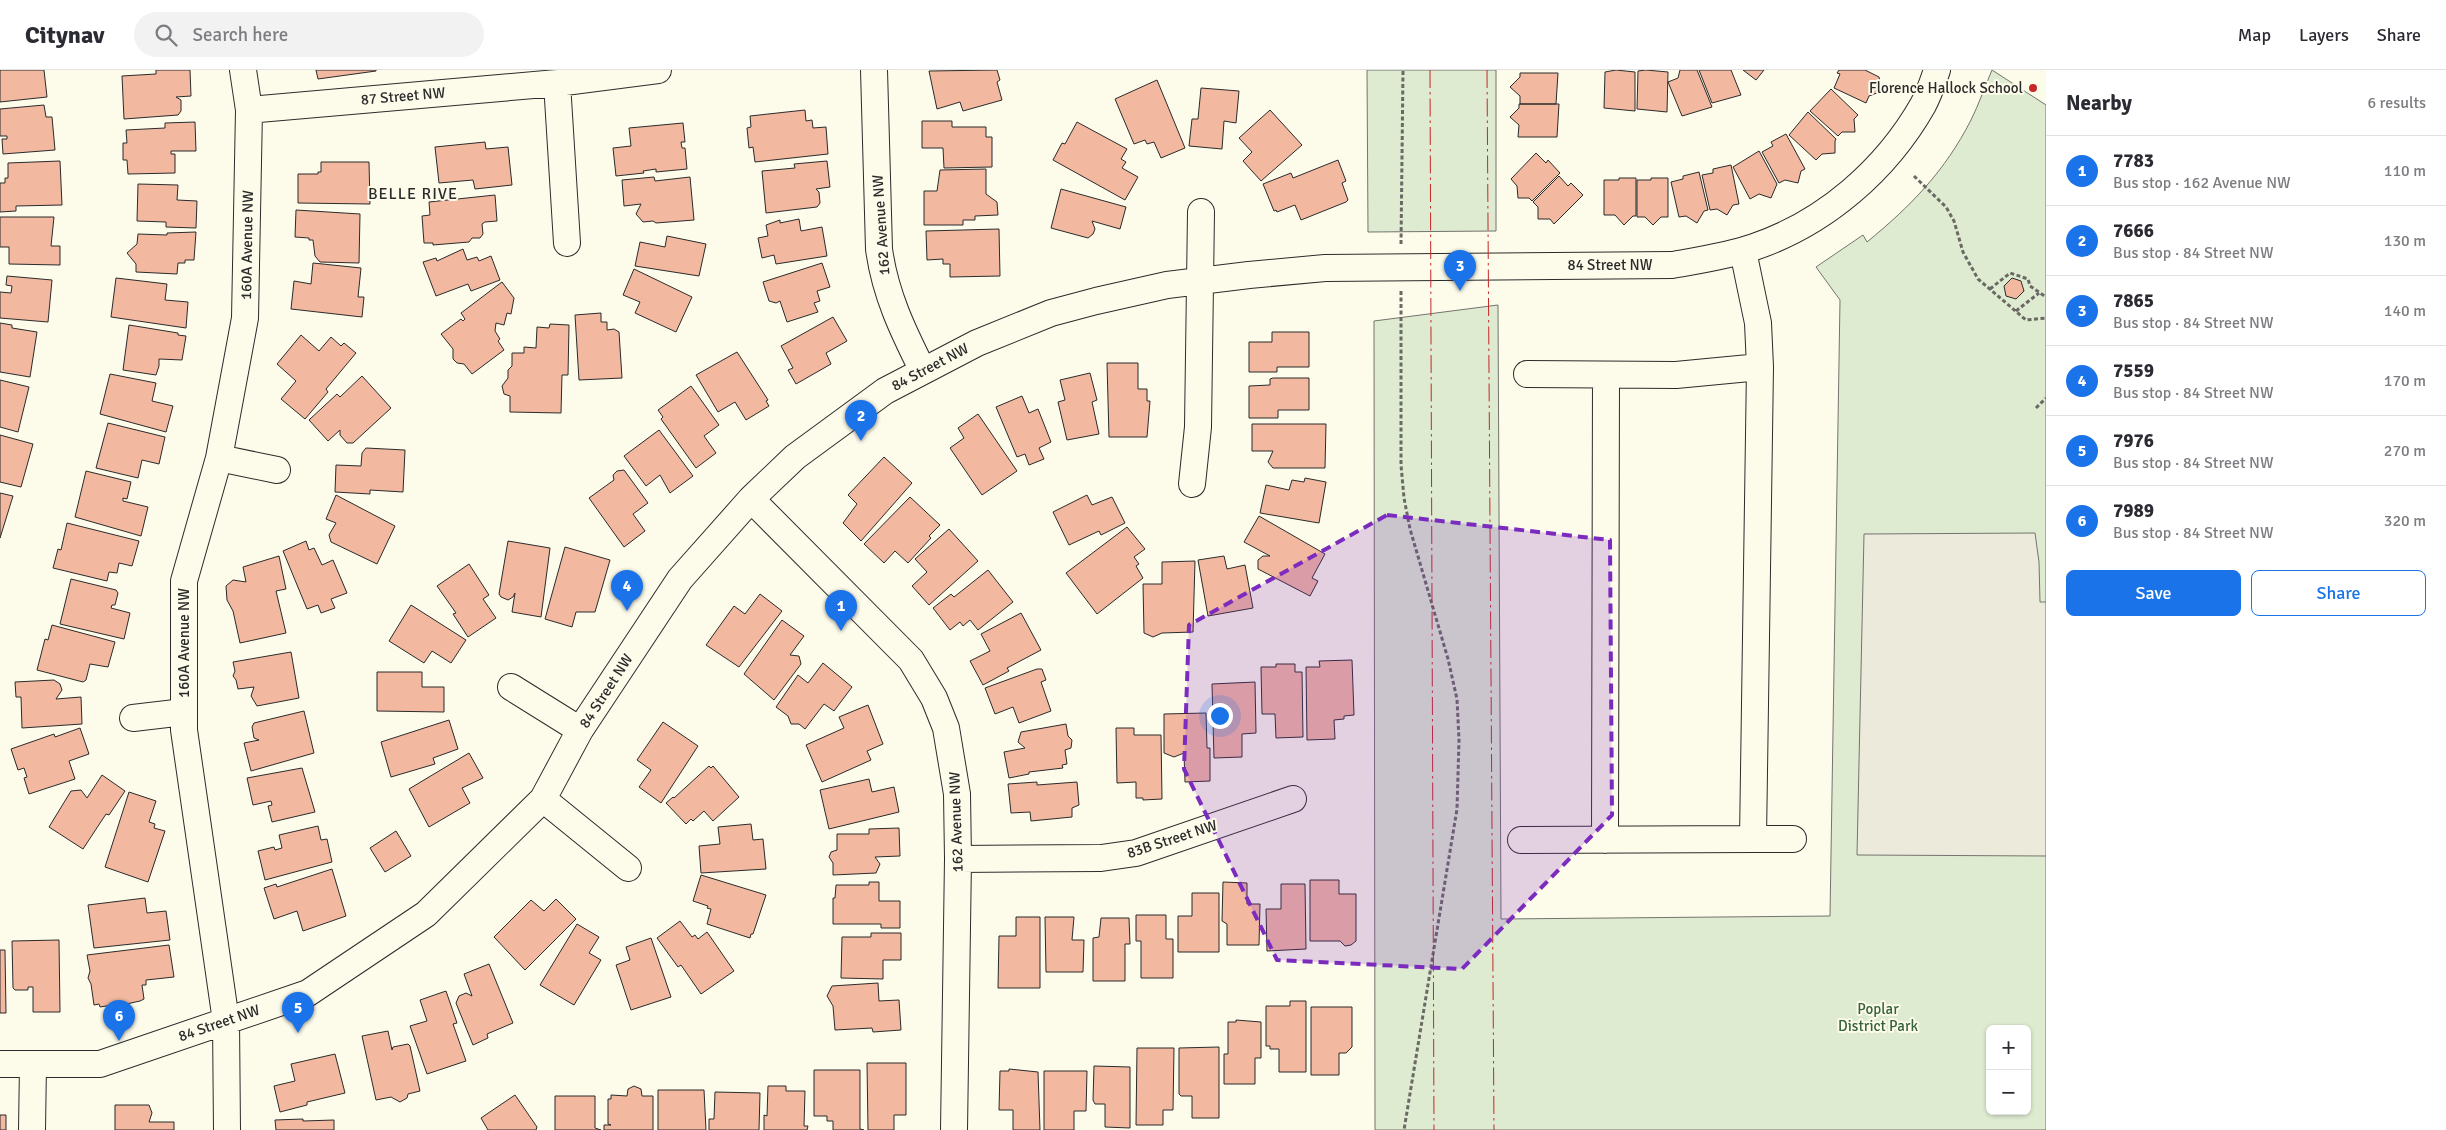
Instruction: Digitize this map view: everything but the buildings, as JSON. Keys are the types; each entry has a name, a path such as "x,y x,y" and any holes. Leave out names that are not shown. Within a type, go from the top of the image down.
{"street":[{"name":"160A Avenue NW","path":"227,1130 226,1021 184,730 184,581 219,458 245,318 250,110 243,70"},
{"name":"87 Street NW","path":"250,110 557,83 658,70"},
{"name":"162 Avenue NW","path":"874,70 879,249 883,273 894,310 923,372"},
{"name":"84 Street NW","path":"0,1064 100,1064 308,993 426,914 543,800 580,730 680,579 751,499 795,457 885,392 976,343 1051,313 1131,292 1200,281 1325,268 1672,265 1720,257 1742,251 1785,234 1825,212 1858,187 1883,162 1905,133 1923,104 1937,70"},
{"path":"557,83 567,242"},
{"path":"1192,484 1198,427 1201,212"},
{"path":"1742,251 1758,323 1760,367 1753,839"},
{"path":"1527,374 1676,375 1760,367"},
{"path":"1604,840 1606,375"},
{"path":"219,458 277,470"},
{"name":"162 Avenue NW","path":"751,499 911,660 934,698 946,728 957,794 958,859 954,1130"},
{"path":"511,687 580,730"},
{"path":"133,718 184,712"},
{"path":"543,800 628,868"},
{"name":"83B Street NW","path":"958,859 1102,858 1136,853 1292,800"},
{"path":"1521,840 1793,839"},
{"path":"32,1130 33,1064"}],"path":[{"path":"1403,70 1401,465 1404,498 1410,529 1448,660 1457,699 1460,740 1458,809 1404,1130"},
{"path":"1914,176 1946,207 1954,221 1970,268 1990,289 2026,320 2046,318"},
{"path":"1990,289 2010,273 2028,279 2030,286 2046,297"},
{"path":"2016,311 2039,292"},
{"path":"2036,408 2046,398"}],"highlighted area":[{"path":"1387,515 1610,540 1612,815 1462,969 1277,960 1184,769 1189,625"}],"green space":[{"path":"1367,70 1496,70 1496,231 1368,232"},
{"name":"Poplar District Park","path":"1992,70 2046,105 2046,1130 1375,1130 1374,321 1498,305 1501,919 1830,916 1840,300 1816,267 1863,235 1867,242 1898,215 1938,172 1950,156 1974,114"}],"shaded area":[{"path":"2035,533 2039,562 2040,602 2046,602 2046,856 1857,855 1864,534"}],"power":[{"path":"1430,70 1434,1130"},
{"path":"1487,70 1494,1130"}],"place":[{"name":"Florence Hallock School","path":"2033,88"},
{"name":"7865","path":"1460,291"},
{"name":"7666","path":"861,441"},
{"name":"7559","path":"627,611"},
{"name":"7783","path":"841,631"},
{"name":"7976","path":"298,1033"},
{"name":"7989","path":"119,1041"}],"district":[{"name":"BELLE RIVE","path":"413,194"}]}
